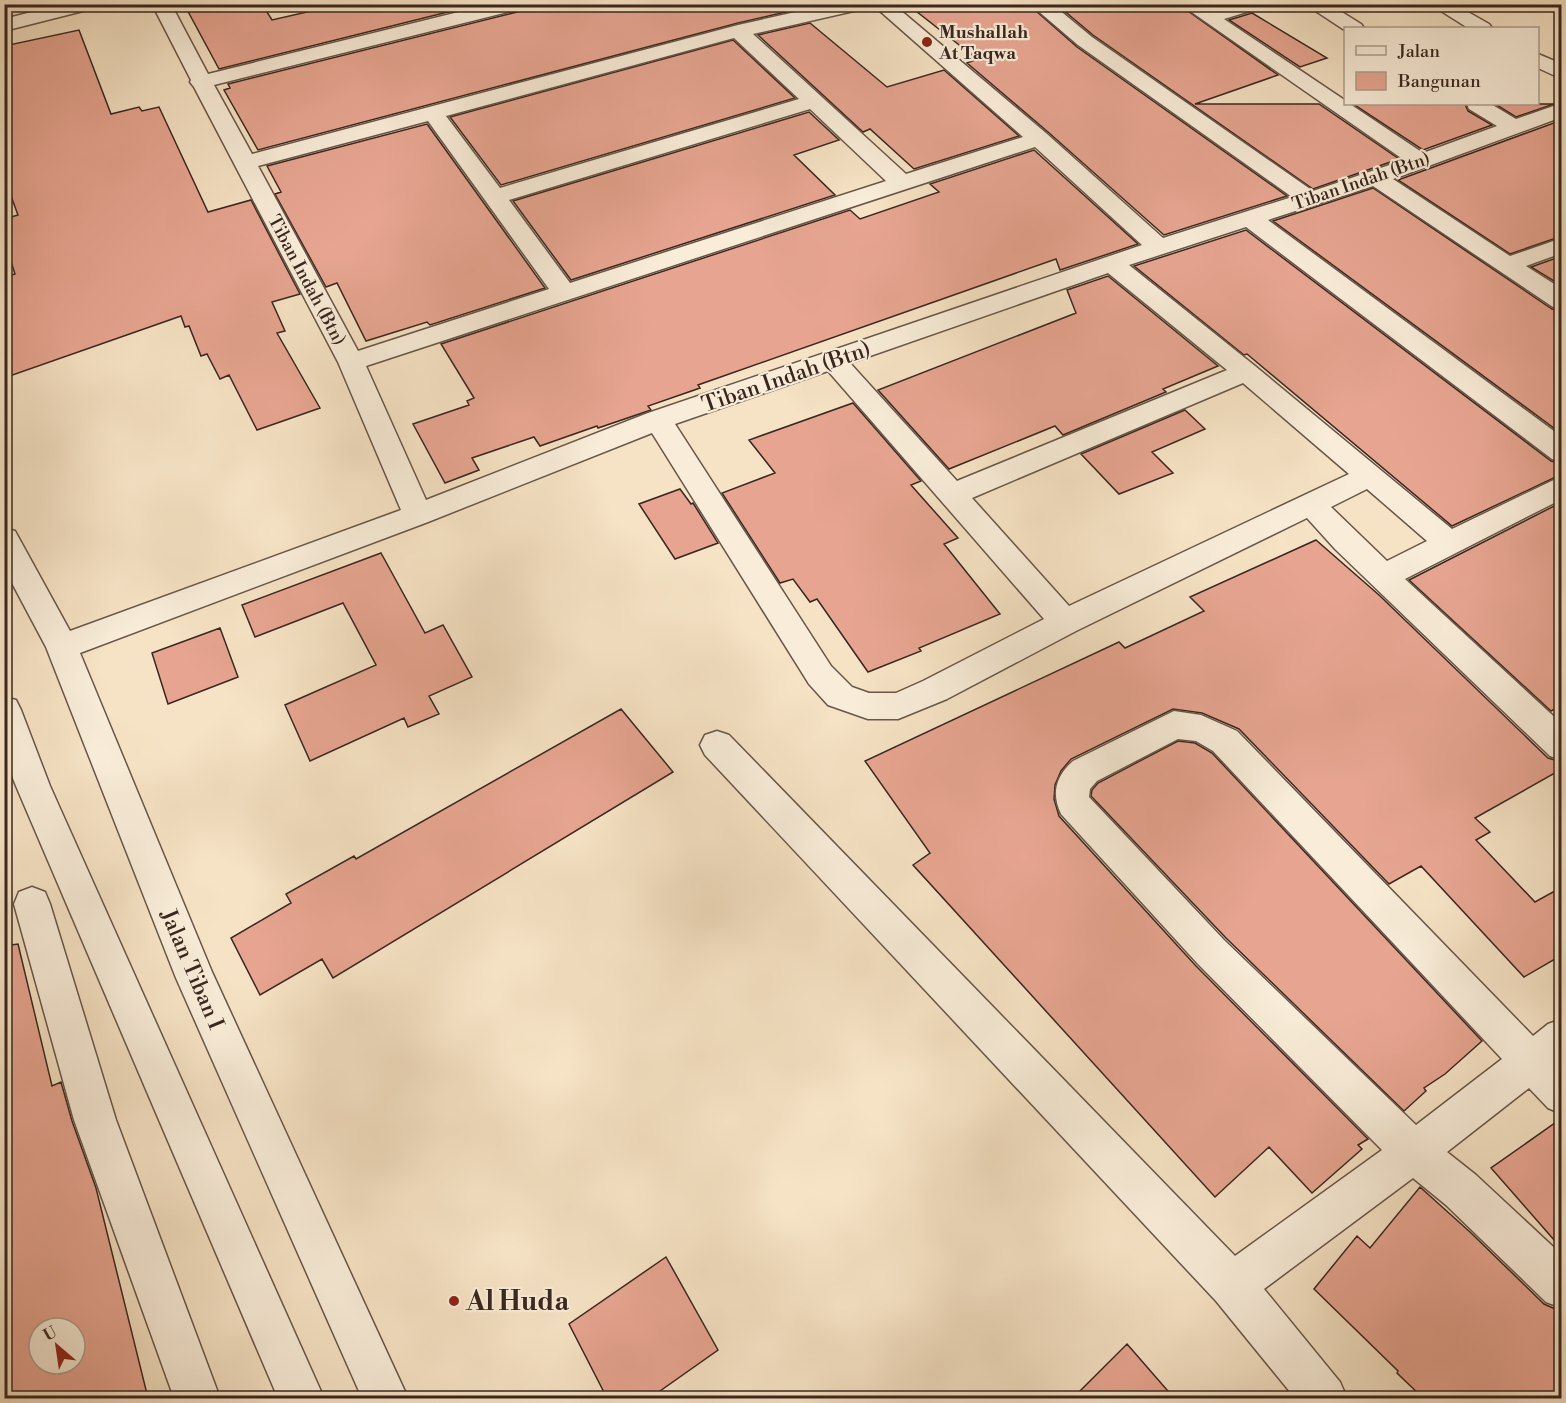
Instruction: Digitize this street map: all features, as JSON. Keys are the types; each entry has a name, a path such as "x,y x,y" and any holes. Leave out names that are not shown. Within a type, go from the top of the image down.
{"street":[{"path":"4,25 88,4"},
{"name":"Tiban Indah (Btn)","path":"161,4 200,82 351,362 418,515"},
{"path":"200,82 517,4"},
{"path":"244,163 738,31 860,4"},
{"path":"881,4 1039,139 1159,247"},
{"path":"1039,4 1085,41 1308,198"},
{"path":"1189,4 1420,161"},
{"path":"1209,17 1253,4"},
{"path":"1314,4 1352,27"},
{"path":"1439,4 1480,27"},
{"path":"738,31 900,182"},
{"path":"1539,61 1562,73"},
{"path":"495,197 812,102"},
{"path":"1478,105 1513,126"},
{"name":"Tiban Indah (Btn)","path":"62,647 418,515 658,420 1159,247 1376,178 1562,109"},
{"path":"433,113 564,292"},
{"path":"351,362 900,182 1039,139"},
{"path":"1376,178 1562,301"},
{"path":"1251,219 1562,452"},
{"path":"1508,266 1562,245"},
{"path":"1112,263 1448,542"},
{"path":"832,359 1065,622"},
{"path":"953,494 1246,372"},
{"path":"658,420 820,675 840,696 868,706 898,706 935,690 1065,622 1369,476"},
{"path":"1384,576 1562,486"},
{"path":"1310,503 1561,745"},
{"name":"Jalan Tiban I","path":"4,538 62,647 195,978 385,1398"},
{"path":"4,710 19,788 301,1398"},
{"path":"1562,1094 1546,1050 1225,741 1210,730 1191,725 1174,725 1085,771 1076,778 1071,795 1073,803 1211,952 1414,1152 1461,1190 1562,1286"},
{"path":"717,745 1232,1285 1324,1398"},
{"path":"32,904 95,1120 197,1398"},
{"path":"1232,1285 1414,1152 1546,1050"}],"building":[{"path":"184,4 262,4 272,20 342,4 480,4 219,69"},
{"path":"528,4 787,4 794,10 258,150 224,90 230,88 228,84 525,10"},
{"path":"907,4 1028,4 1077,47 1287,196 1164,235 967,63 977,59"},
{"path":"1056,4 1178,4 1278,75 1195,104 1319,104 1399,159 1313,189 1093,35"},
{"path":"1252,13 1327,58 1300,67 1229,20"},
{"path":"810,23 887,87 944,70 1019,136 914,169 870,129 863,132 758,35"},
{"path":"79,30 111,114 139,107 142,111 159,107 208,212 251,200 300,294 272,302 285,331 277,333 320,408 257,430 229,375 220,379 207,354 201,356 189,326 185,327 181,316 4,378 4,277 15,274 4,240 4,219 18,215 4,177 4,46"},
{"path":"733,40 795,98 501,185 450,117"},
{"path":"1554,104 1516,117 1497,105"},
{"path":"1355,105 1465,105 1468,111 1492,125 1423,150"},
{"path":"809,112 839,140 794,155 835,195 571,280 513,201"},
{"path":"1562,120 1562,236 1510,254 1398,180"},
{"path":"427,124 545,288 430,325 427,322 366,341 337,283 326,287 275,194 281,192 267,166"},
{"path":"1034,150 1138,244 1060,270 1056,259 698,385 700,388 648,406 651,410 540,446 534,437 472,458 479,470 445,483 413,424 469,405 467,401 474,398 441,344 850,210 860,219 939,192 930,184"},
{"path":"1373,188 1552,309 1562,311 1562,434 1273,221"},
{"path":"1246,230 1551,461 1562,464 1562,474 1452,526 1247,354 1244,355 1134,266"},
{"path":"1562,256 1562,286 1531,267"},
{"path":"1108,276 1218,366 1163,389 1166,392 1063,435 1055,426 949,469 878,390 1076,313 1067,290"},
{"path":"853,403 921,481 911,485 958,538 944,544 1000,614 919,648 921,651 868,672 817,599 810,602 793,579 780,583 722,493 775,473 749,440"},
{"path":"1185,410 1205,429 1152,452 1173,473 1119,494 1081,454"},
{"path":"680,489 691,504 693,503 718,543 675,559 639,504"},
{"path":"1562,502 1562,705 1551,711 1409,580"},
{"path":"1316,540 1379,595 1548,758 1562,762 1562,769 1475,818 1490,832 1476,840 1535,902 1562,887 1562,955 1524,977 1421,866 1389,884 1239,729 1202,713 1173,709 1071,759 1061,771 1055,785 1054,799 1059,816 1196,966 1368,1139 1358,1145 1362,1149 1312,1193 1269,1147 1215,1197 913,865 930,853 865,761 1119,642 1125,648 1204,611 1190,597"},
{"path":"381,553 425,633 443,625 472,677 429,696 439,714 408,727 404,718 310,761 285,705 376,665 343,603 255,637 242,605"},
{"path":"220,628 238,677 168,704 152,653"},
{"path":"621,709 673,772 333,978 322,959 260,995 231,938 291,903 286,894 354,856 356,859"},
{"path":"1178,741 1195,743 1212,753 1482,1041 1445,1074 1424,1088 1426,1091 1404,1111 1226,938 1091,796 1092,790 1098,783"},
{"path":"18,944 52,1086 61,1082 96,1188 148,1398 4,1398 4,946"},
{"path":"1562,1118 1562,1249 1491,1168"},
{"path":"1420,1187 1544,1304 1562,1312 1562,1398 1423,1398 1314,1289 1357,1236 1370,1248"},
{"path":"666,1257 718,1350 650,1398 607,1398 569,1324"},
{"path":"1127,1344 1174,1398 1073,1398"}],"place":[{"name":"Mushallah At Taqwa","path":"927,42"},
{"name":"Al Huda","path":"454,1301"}]}
